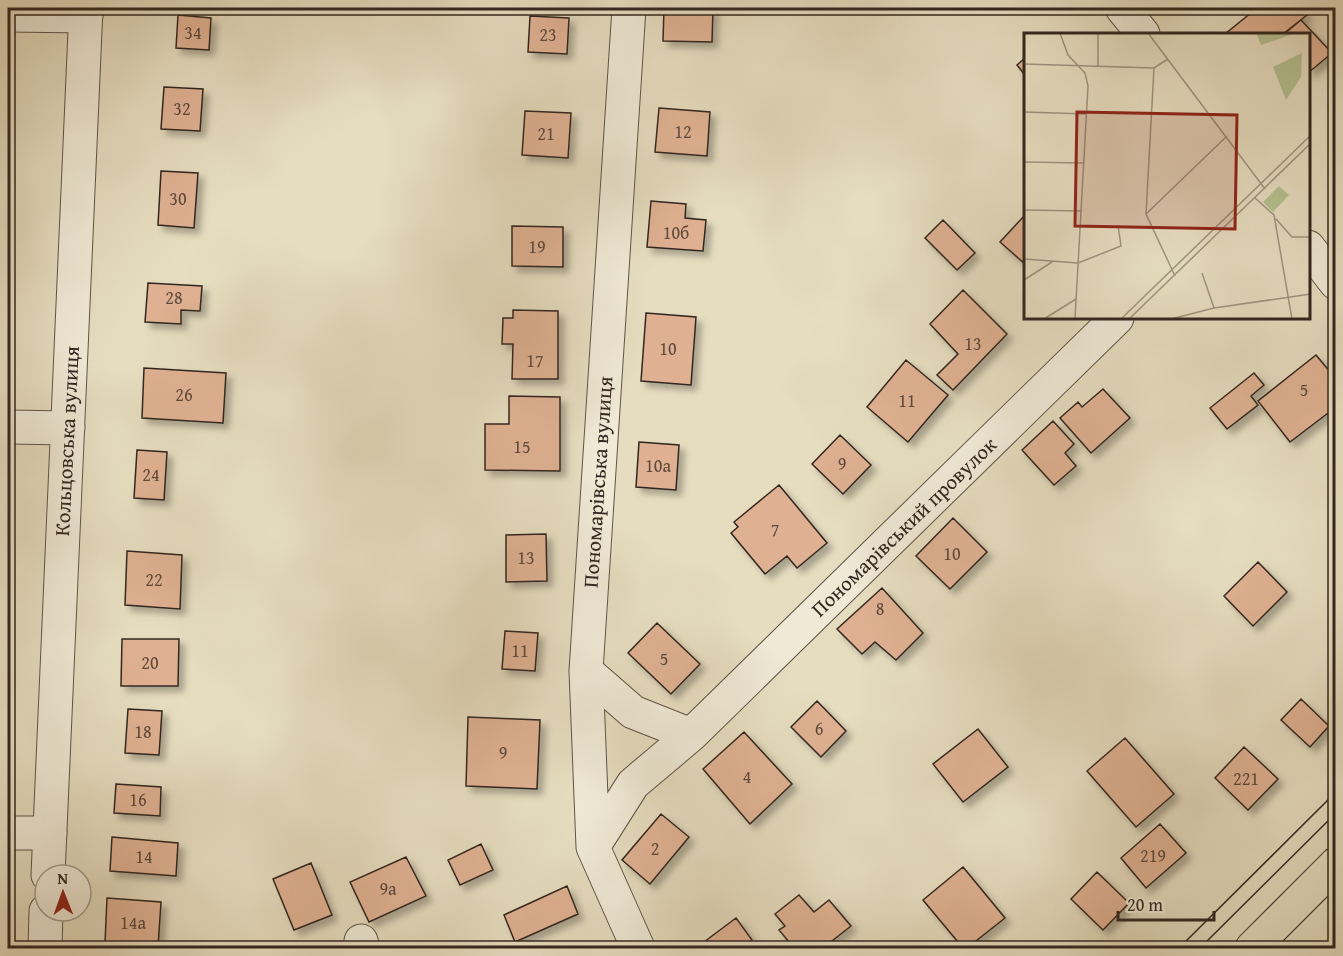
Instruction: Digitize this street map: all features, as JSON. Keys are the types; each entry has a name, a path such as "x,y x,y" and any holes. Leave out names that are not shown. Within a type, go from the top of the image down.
{"main road":[{"path":"1252,948 1335,864"}],"street":[{"name":"Пономарівська вулиця","path":"629,8 586,671 593,847 638,948"},
{"path":"1122,8 1142,33"},
{"path":"8,15 86,12"},
{"name":"Кольцовська вулиця","path":"49,863 86,12"},
{"path":"1310,250 1335,283"},
{"name":"Пономарівський провулок","path":"593,847 633,784 691,735 1115,320"},
{"path":"8,427 68,428"},
{"path":"586,671 633,712 691,735"},
{"path":"8,833 50,833"},
{"path":"45,948 46,923"}],"building":[{"path":"664,8 713,8 712,42 663,41"},
{"path":"1257,8 1300,8 1307,15 1284,33 1226,33"},
{"path":"178,15 211,18 209,50 176,48"},
{"path":"530,16 569,18 567,54 528,52"},
{"path":"1301,20 1332,53 1310,71 1310,33 1285,33"},
{"path":"1024,59 1024,74 1017,65"},
{"path":"164,87 203,89 200,131 161,129"},
{"path":"659,108 710,112 707,156 655,152"},
{"path":"525,111 571,113 568,158 522,155"},
{"path":"161,171 198,173 194,228 158,225"},
{"path":"651,201 686,204 685,218 706,220 703,251 647,247"},
{"path":"1024,216 1024,263 1000,242"},
{"path":"943,220 975,253 957,270 925,238"},
{"path":"512,226 563,227 563,267 512,266"},
{"path":"148,283 202,286 200,311 181,310 181,324 145,322"},
{"path":"963,290 1007,334 953,390 937,375 958,354 930,324"},
{"path":"513,310 558,311 558,379 512,379 513,344 502,344 503,318 513,318"},
{"path":"646,313 696,317 691,385 641,381"},
{"path":"1316,355 1336,379 1336,407 1290,442 1258,401"},
{"path":"906,360 948,395 908,442 867,407"},
{"path":"144,368 226,373 223,423 142,418"},
{"path":"1254,373 1264,385 1251,396 1258,405 1227,429 1210,408"},
{"path":"1103,389 1130,418 1091,453 1060,418 1078,402 1082,407"},
{"path":"509,396 560,397 560,471 485,470 485,424 509,424"},
{"path":"1053,421 1074,444 1065,453 1076,466 1054,485 1022,450"},
{"path":"840,435 871,465 843,494 812,464"},
{"path":"639,442 679,445 676,490 636,487"},
{"path":"137,450 167,452 164,500 134,498"},
{"path":"779,485 827,543 797,568 787,556 765,574 731,533 738,527 734,522"},
{"path":"953,518 987,552 950,589 916,556"},
{"path":"546,534 547,581 506,582 506,535"},
{"path":"127,551 182,555 180,609 125,605"},
{"path":"1258,562 1287,592 1253,626 1224,596"},
{"path":"882,588 923,633 896,660 875,642 862,654 837,629"},
{"path":"657,623 700,664 671,694 628,653"},
{"path":"505,631 538,633 535,671 502,669"},
{"path":"122,639 179,639 178,686 121,686"},
{"path":"1301,699 1329,726 1310,747 1281,720"},
{"path":"817,701 846,731 821,757 791,727"},
{"path":"128,709 162,711 159,755 125,753"},
{"path":"468,717 540,720 537,789 466,786"},
{"path":"978,729 1008,767 963,802 933,764"},
{"path":"744,732 792,784 750,824 703,769"},
{"path":"1125,738 1174,794 1136,827 1087,771"},
{"path":"1244,747 1278,779 1248,810 1215,778"},
{"path":"116,784 161,787 160,816 114,813"},
{"path":"661,814 689,837 650,884 622,860"},
{"path":"1160,824 1186,853 1146,888 1121,858"},
{"path":"112,837 178,843 176,876 110,871"},
{"path":"481,844 493,870 460,885 448,860"},
{"path":"406,857 426,896 369,922 350,882"},
{"path":"311,863 332,915 294,930 273,879"},
{"path":"963,867 1005,918 967,948 963,948 923,900"},
{"path":"1097,872 1129,903 1103,930 1071,899"},
{"path":"567,886 578,914 515,942 504,915"},
{"path":"799,895 814,912 829,900 851,926 823,948 794,948 779,930 785,926 775,914"},
{"path":"107,898 161,902 158,947 105,943"},
{"path":"736,918 752,940 740,948 696,948"}],"tram line":[{"path":"1179,948 1336,792"},
{"path":"1200,948 1336,813"}]}
